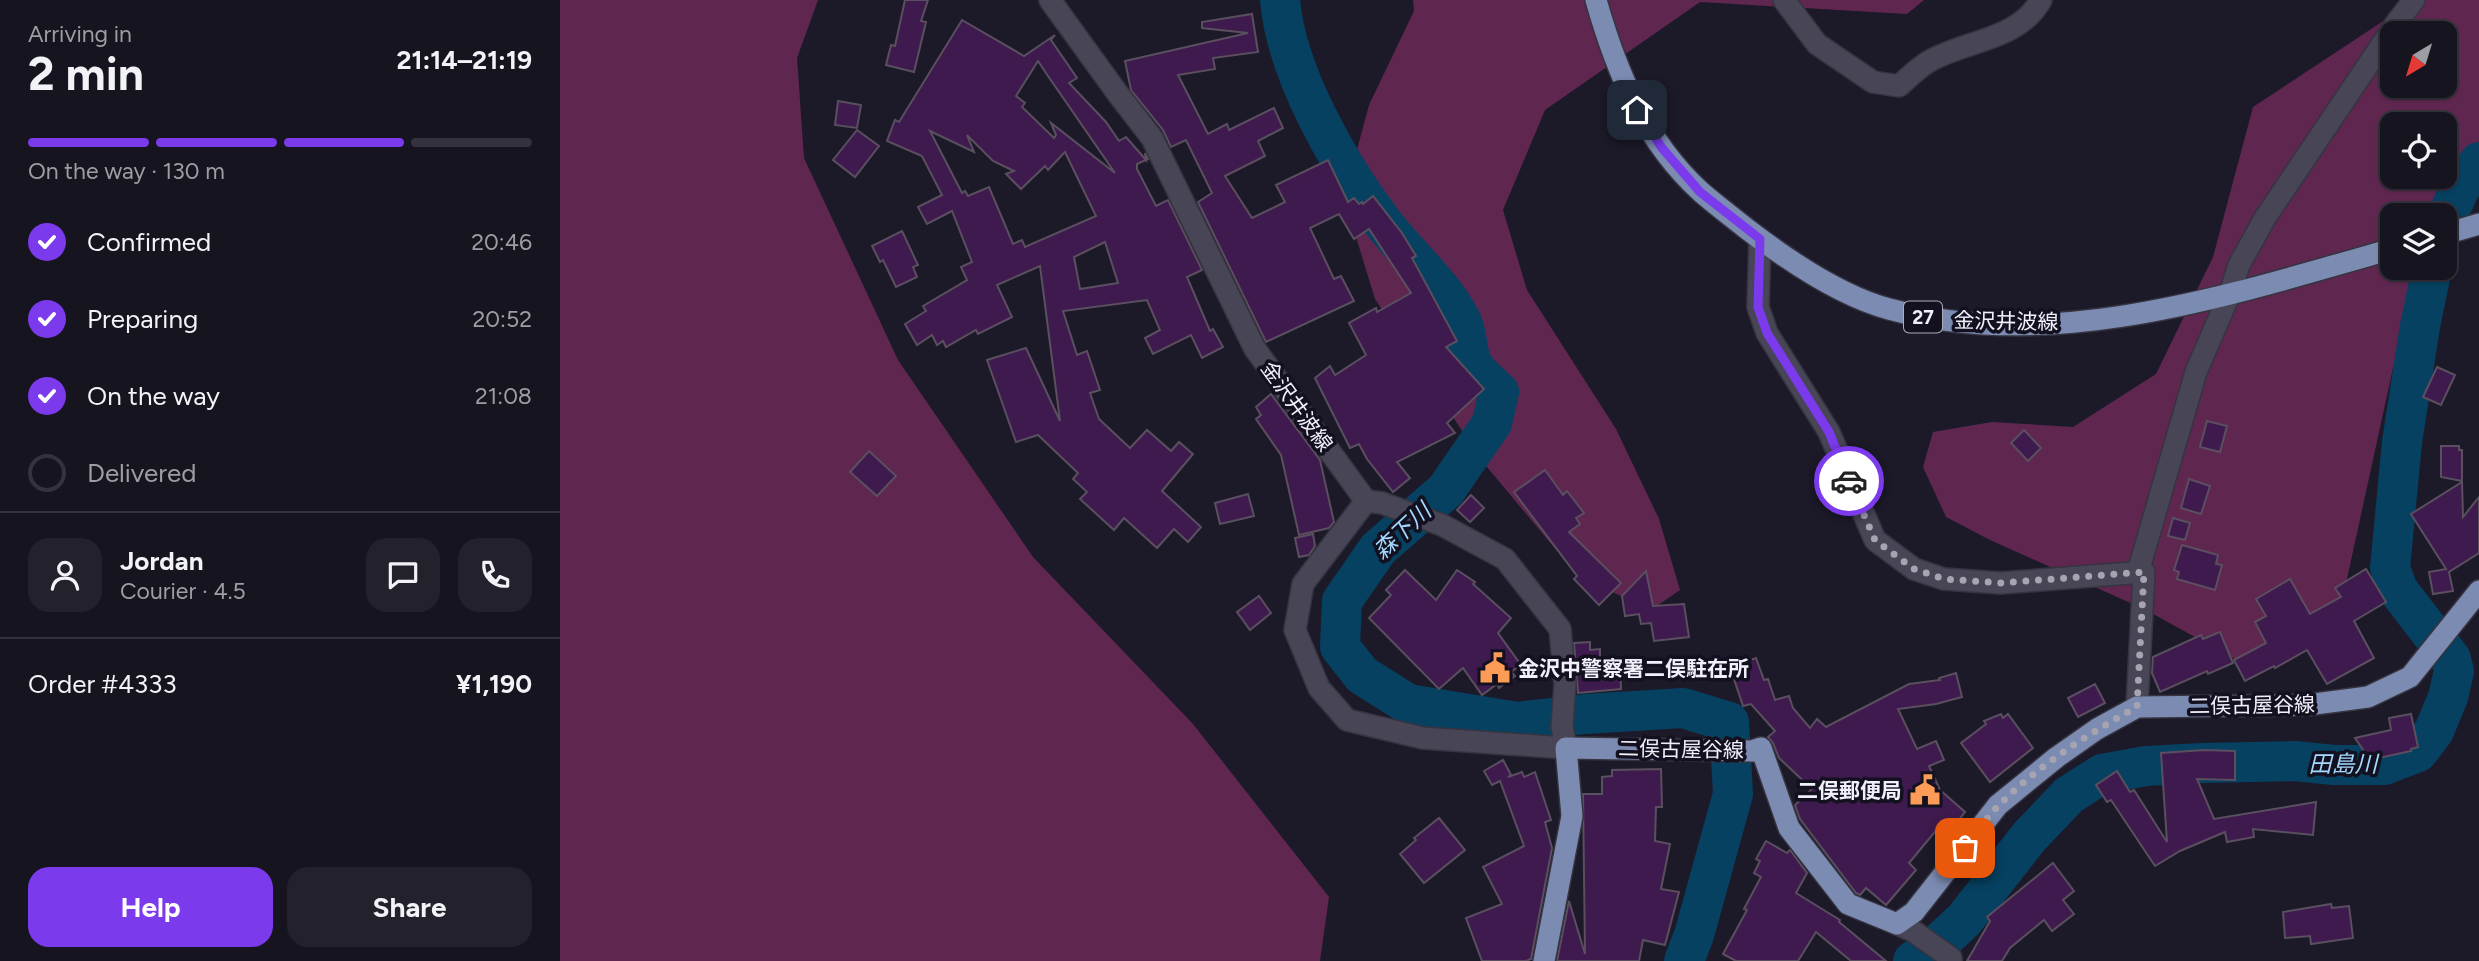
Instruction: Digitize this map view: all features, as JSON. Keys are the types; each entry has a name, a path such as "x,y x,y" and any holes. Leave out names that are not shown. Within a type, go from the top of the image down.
{"main road":[{"name":"金沢井波線","path":"1596,0 1618,68 1637,110 1662,148 1700,192 1760,239 1823,279 1876,304 1925,317 1966,323 2012,325 2080,321 2157,310 2380,252"},
{"path":"2457,230 2479,224"},
{"name":"二俣古屋谷線","path":"1564,737 1695,750 1752,751 1761,748 1789,828 1848,904 1905,927 1998,806 2057,757 2098,729 2137,707 2307,705 2368,697 2410,677 2479,591"},
{"path":"1544,961 1572,816 1564,737"}],"street":[{"name":"金沢井波線","path":"1050,0 1152,138 1255,349 1374,502"},
{"path":"1784,0 1817,44 1872,82 1899,86 1928,61 2017,27 2036,9 2041,0"},
{"path":"2138,572 2196,372 2239,265 2265,218 2414,0"},
{"path":"1760,239 1758,307 1767,333 1829,432 1875,540 1914,569 1944,579 2001,583 2144,572 2137,707"},
{"path":"1374,502 1442,525 1505,559 1560,629 1565,684 1564,737 1423,738 1347,720 1319,688 1295,630 1303,584 1374,502"},
{"path":"1905,927 1951,959"}],"shaded area":[{"path":"560,0 818,0 797,58 804,158 898,360 1033,557 1193,724 1329,897 1320,961 560,961"},
{"path":"1413,0 1924,0 1907,14 1700,2 1545,110 1503,210 1527,290 1616,429 1659,519 1680,590 1651,610 1578,576 1482,461 1375,299 1344,198 1369,105 1414,11"},
{"path":"2415,0 2479,0 2479,145 2468,159 2453,203 2380,203 2380,280 2425,280 2393,368 2340,611 2297,657 2242,663 2146,610 1990,540 1946,517 1923,467 1933,432 1992,422 2073,427 2156,374 2213,257 2253,107 2380,23 2380,98 2457,98 2457,21 2383,21"}],"building":[{"path":"905,0 928,0 921,21 926,22 914,72 886,65 891,45 895,46"},
{"path":"1252,14 1258,52 1213,58 1215,69 1178,75 1208,134 1227,124 1229,130 1274,108 1283,128 1258,141 1265,156 1225,176 1252,218 1285,202 1276,185 1328,160 1348,202 1354,198 1359,204 1363,204 1373,196 1416,256 1412,258 1457,341 1446,347 1484,389 1447,423 1455,433 1397,462 1410,478 1393,492 1367,459 1359,444 1350,448 1315,378 1330,366 1335,375 1366,355 1349,323 1376,308 1377,312 1411,293 1369,229 1354,239 1339,214 1310,228 1334,279 1341,276 1354,301 1266,342 1198,202 1212,193 1186,140 1171,147 1163,130 1131,90 1125,61 1248,33 1202,28 1202,22"},
{"path":"962,20 1024,56 1055,35 1051,40 1077,78 1069,83 1106,122 1119,141 1126,137 1146,160 1137,164 1137,169 1156,206 1168,200 1202,270 1187,277 1210,331 1213,329 1223,347 1202,358 1191,335 1153,354 1145,338 1160,330 1147,300 1063,311 1077,355 1087,351 1100,390 1090,393 1099,419 1130,448 1147,430 1171,451 1179,442 1193,454 1162,491 1201,527 1188,542 1174,529 1157,548 1124,518 1114,530 1080,499 1087,492 1073,479 1078,473 1038,435 1016,442 987,360 1026,348 1060,421 1040,266 997,285 1012,317 978,334 976,330 946,347 943,341 937,345 932,335 917,345 905,324 926,311 923,306 967,280 961,267 972,262 952,211 927,224 918,207 942,195 922,156 887,141 895,120 899,122","holes":["1038,61 1048,76 1115,173 1051,123 1056,135 1054,138 1022,107 1025,103 1016,96","930,131 974,152 967,135 993,161 1014,171 1006,174 1021,189 1045,166 1048,170 1065,152 1096,216 1025,247 1022,240 1013,244 989,187 968,196 965,191 962,193","1105,242 1118,283 1080,289 1074,257"]},
{"path":"838,101 861,105 857,128 835,125"},
{"path":"857,130 879,146 855,177 833,160"},
{"path":"902,231 918,265 913,267 917,277 896,287 883,260 880,262 872,246"},
{"path":"2437,367 2455,375 2441,405 2423,397"},
{"path":"1271,394 1320,460 1334,522 1329,528 1299,535 1281,455 1256,419 1261,415 1256,407"},
{"path":"2207,421 2227,426 2220,452 2200,447"},
{"path":"2024,430 2041,448 2028,461 2011,443"},
{"path":"2441,446 2459,446 2459,450 2462,450 2462,481 2441,477"},
{"path":"869,451 896,476 877,496 850,472"},
{"path":"1545,470 1563,495 1567,491 1584,513 1576,518 1580,524 1569,532 1621,583 1599,605 1574,579 1577,576 1514,492"},
{"path":"2189,479 2210,486 2201,514 2181,508"},
{"path":"2462,482 2463,517 2479,497 2479,553 2449,572 2453,591 2433,594 2429,572 2446,569 2411,514"},
{"path":"1248,494 1254,516 1220,524 1215,503"},
{"path":"1471,495 1484,508 1470,522 1457,510"},
{"path":"2173,518 2190,523 2185,540 2168,536"},
{"path":"1313,534 1315,546 1309,555 1299,557 1295,538"},
{"path":"2182,545 2218,555 2216,564 2222,565 2215,590 2177,579 2179,572 2174,570"},
{"path":"2366,569 2386,602 2354,621 2374,658 2327,684 2307,650 2245,681 2234,660 2266,643 2255,622 2266,616 2256,599 2290,579 2310,614 2341,597 2335,588"},
{"path":"1405,570 1436,600 1457,570 1475,582 1473,584 1511,618 1498,633 1521,665 1511,672 1515,676 1499,688 1497,684 1482,695 1463,668 1439,689 1369,618 1391,595 1386,590"},
{"path":"1646,571 1653,606 1684,604 1689,637 1654,641 1651,623 1641,624 1639,614 1625,616 1622,596"},
{"path":"1259,596 1271,613 1250,630 1237,612"},
{"path":"2220,632 2233,663 2208,674 2207,671 2160,692 2152,673 2153,657 2201,635 2203,639"},
{"path":"1590,642 1590,650 1600,649 1600,659 1614,658 1614,663 1620,663 1621,689 1578,693 1574,643"},
{"path":"1756,658 1764,680 1768,679 1775,700 1789,696 1793,708 1810,728 1817,719 1826,727 1909,684 1940,680 1939,678 1956,673 1962,697 1898,709 1917,749 1936,741 1944,760 1929,766 1940,790 1965,812 1947,835 1938,828 1909,863 1916,870 1886,905 1866,888 1860,895 1856,893 1800,819 1795,805 1812,789 1779,758 1768,737 1775,731 1751,704 1743,706 1730,667"},
{"path":"2095,684 2105,703 2078,717 2068,698"},
{"path":"2001,714 2003,718 2008,714 2033,748 1990,782 1961,743 1986,724 1984,721"},
{"path":"2411,714 2418,747 2370,760 2355,738 2391,730 2389,718"},
{"path":"2235,751 2235,780 2197,779 2214,819 2316,802 2313,835 2253,829 2254,837 2227,842 2225,832 2180,851 2155,866 2111,800 2107,802 2096,785 2117,771 2130,792 2134,790 2167,842 2161,753"},
{"path":"1503,760 1511,775 1508,777 1522,772 1524,777 1535,772 1551,820 1545,822 1552,848 1531,959 1526,961 1482,961 1466,918 1502,904 1483,867 1524,846 1500,781 1492,785 1484,771"},
{"path":"1661,769 1662,807 1656,807 1655,841 1670,844 1661,889 1679,892 1665,945 1643,940 1639,961 1557,961 1569,901 1585,954 1583,794 1602,794 1602,777 1612,776 1612,770"},
{"path":"1439,818 1465,850 1424,883 1400,854 1416,840 1414,838"},
{"path":"1766,841 1787,853 1790,850 1807,873 1796,893 1840,920 1839,922 1886,961 1851,961 1816,932 1798,961 1736,961 1723,954 1761,877 1754,873 1760,861 1756,859"},
{"path":"2053,863 2074,891 2063,900 2074,914 2052,931 2044,920 2010,948 2002,961 1967,961 1990,921 1987,917"},
{"path":"2331,904 2332,908 2349,906 2353,938 2311,944 2310,936 2285,938 2283,912"}],"waterway":[{"name":"森下川","path":"1280,0 1292,57 1303,86 1332,144 1381,220 1453,306 1463,325 1473,365 1499,392 1492,423 1446,490 1378,549 1342,601 1340,647 1362,675 1408,704 1517,722 1585,714 1683,708 1729,722 1733,794 1694,935 1684,961"},
{"name":"田島川","path":"2453,203 2479,162"},
{"name":"田島川","path":"1913,961 1936,946 1964,920 2029,837 2069,795 2102,774 2146,766 2202,763 2294,761 2334,765 2384,765 2418,752 2434,731 2448,697 2454,671 2451,659 2398,590 2390,568 2402,442 2430,280"}],"way so far":[{"path":"1849,481 1875,540 1914,569 1944,579 2001,583 2144,572 2137,707 2057,757 1998,806 1965,848"}],"place":[{"name":"金沢中警察署二俣駐在所","path":"1495,668"},
{"name":"二俣郵便局","path":"1925,790"}],"route":[{"path":"1637,110 1662,148 1700,192 1760,239 1758,307 1767,333 1829,432 1849,481"}]}
